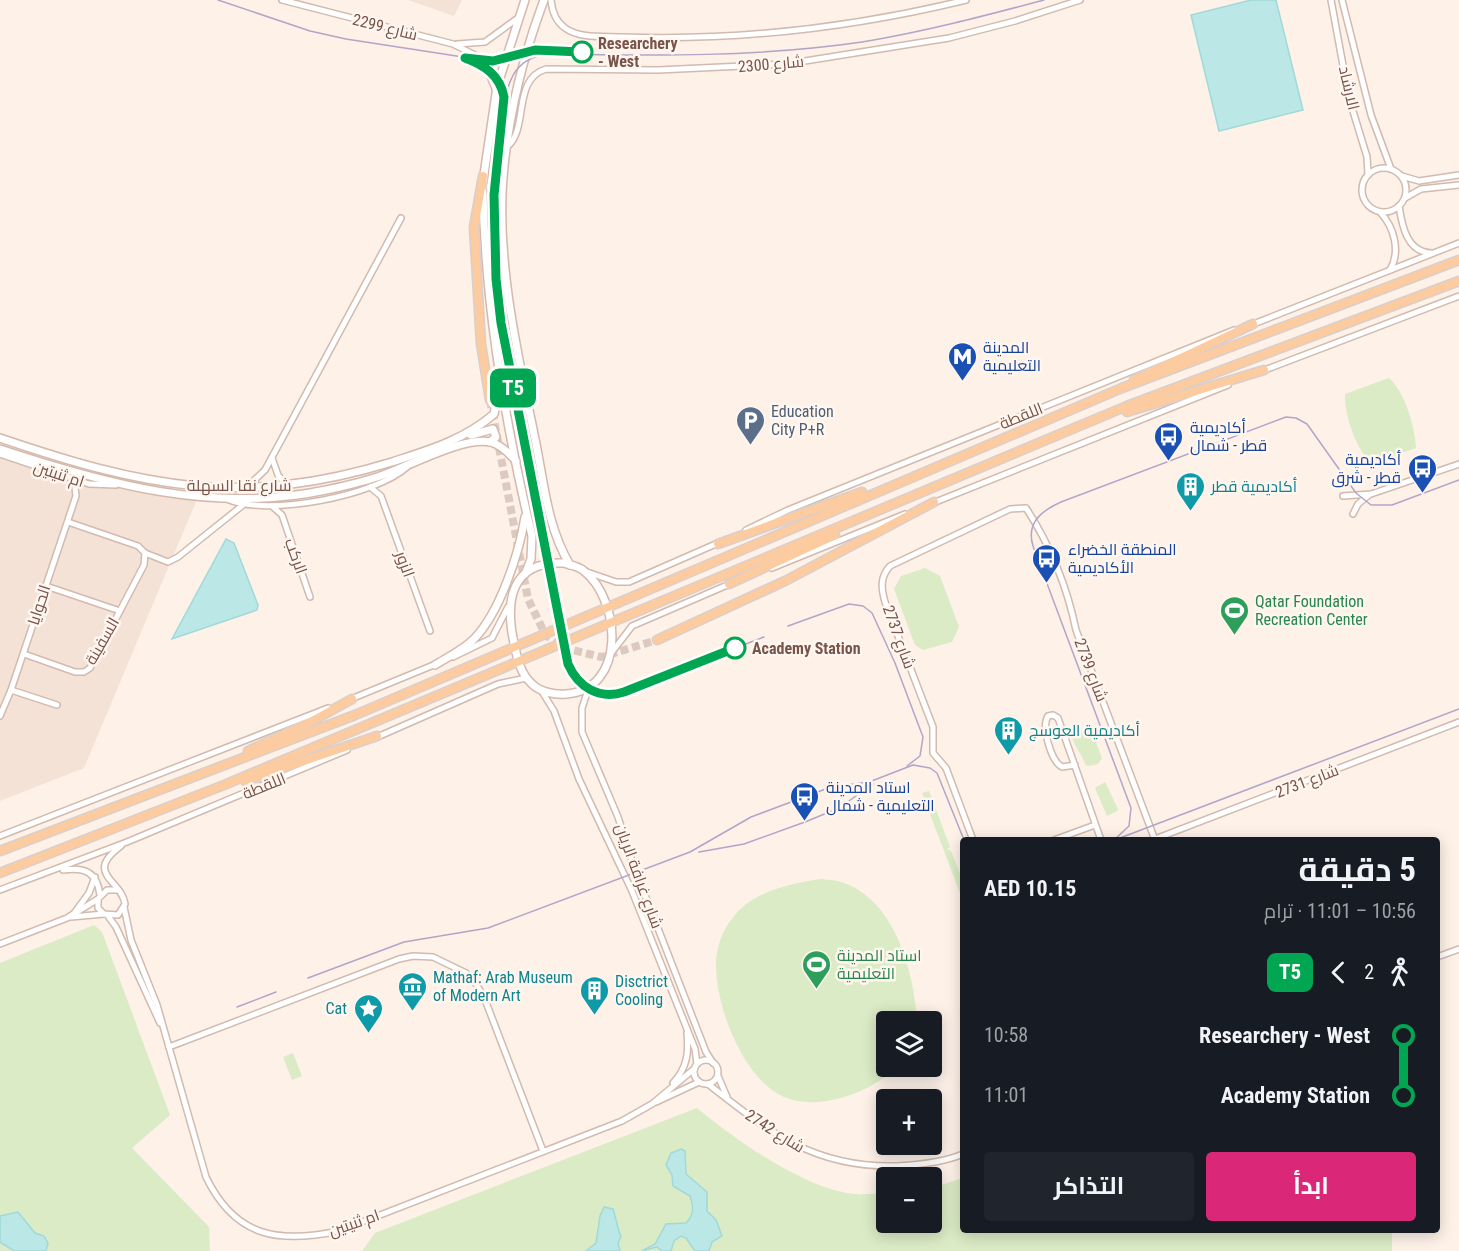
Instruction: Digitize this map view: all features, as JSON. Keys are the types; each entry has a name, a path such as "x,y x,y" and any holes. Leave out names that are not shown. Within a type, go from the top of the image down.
{"main road":[{"path":"490,400 481,345 474,237 496,92 525,0"},
{"path":"544,0 523,63 503,178 509,296 553,532 570,565"},
{"path":"483,176 486,282 498,367 532,547 525,574 513,588 508,607 518,662 526,678 541,690 566,694 589,687 605,672 612,652 609,622 598,588 585,571"},
{"name":"اللقطة","path":"0,851 355,715 1122,388 1459,260"},
{"name":"اللقطة","path":"0,874 224,785 1078,427 1249,359 1459,281"},
{"path":"1122,388 1147,371 1253,324"},
{"name":"شارع نقا السهلة","path":"0,438 84,466 153,481 179,485 245,488 288,486 357,472 455,441 484,423 496,410 499,398 498,367"},
{"path":"1078,427 1264,370"},
{"path":"455,441 493,429 496,434 490,442 501,447 516,462"},
{"name":"شارع نقا السهلة","path":"0,449 76,474 120,484 164,493 226,498 279,497 359,483 463,445 490,442"},
{"path":"718,544 908,475 928,470"},
{"path":"729,584 918,497 935,486"},
{"path":"657,640 785,581 934,502"},
{"path":"435,665 472,642 487,623 521,542 526,511"},
{"name":"اللقطة","path":"525,574 547,564 570,565 585,571"},
{"path":"233,762 249,750 307,724 352,699"},
{"path":"224,785 262,777 377,736"}],"street":[{"name":"شارع 2299","path":"282,0 453,44 472,45 485,42 518,18"},
{"name":"شارع 2300","path":"551,0 559,23 583,35 698,37 753,34 858,21 966,0"},
{"name":"شارع 2300","path":"508,146 515,138 529,83 535,74 546,69 658,70 798,63 949,38 1015,21 1080,0"},
{"name":"الارشاد","path":"1331,0 1349,98 1367,157 1368,175"},
{"name":"الارشاد","path":"1342,0 1371,115 1391,169"},
{"name":"شارع 2299","path":"453,44 483,59 496,92"},
{"path":"1390,270 1395,259 1396,246 1389,225 1380,212 1365,200 1363,187 1368,175 1379,169 1391,169 1414,181 1459,175"},
{"path":"1400,175 1406,186 1405,198"},
{"path":"1380,212 1390,211 1399,206 1405,198 1421,189 1459,185"},
{"path":"1399,206 1405,231 1411,244 1423,253 1435,253"},
{"path":"245,488 260,476 272,456 401,218"},
{"name":"اللقطة","path":"585,571 602,579 629,582 718,544 788,510 1195,343 1253,324 1459,243"},
{"path":"612,652 632,626 729,584 1264,370 1459,296"},
{"name":"ام ثنيتين","path":"0,454 89,484 120,484"},
{"path":"272,456 278,475 288,486"},
{"path":"1343,496 1371,494 1459,464"},
{"name":"شارع نقا السهلة","path":"226,498 243,505 287,504 383,483 397,476 408,465"},
{"name":"الحوايا","path":"0,716 24,654 77,495 74,479"},
{"name":"الزور","path":"383,483 381,496 430,631"},
{"name":"الحوايا","path":"77,495 89,484"},
{"path":"370,487 381,496"},
{"path":"1353,514 1358,504 1371,494"},
{"path":"282,515 287,504"},
{"path":"68,522 138,546 145,554 163,561 174,560 243,505"},
{"name":"الركب","path":"271,505 282,515 310,597"},
{"name":"شارع 2739","path":"1020,508 1026,508 1050,550 1070,601 1076,630 1154,837"},
{"name":"شارع 2737","path":"972,837 946,768 933,753 933,727 885,602 882,589 884,574 890,566 956,533 1010,509 1020,508"},
{"name":"السفينة","path":"24,654 75,672 84,672 90,668 144,565 145,554"},
{"path":"46,586 120,611"},
{"path":"0,836 226,750 435,665 492,639 508,607"},
{"name":"اللقطة","path":"0,890 282,780 498,684 526,678"},
{"name":"شارع غرافة الريان","path":"589,687 582,708 582,732 618,817 633,864 712,1063"},
{"path":"11,690 57,705"},
{"name":"شارع غرافة الريان","path":"541,690 554,711 579,779 629,884 686,1029 696,1066"},
{"path":"1075,765 1062,767 1053,759 1045,721 1050,715 1058,718 1075,765 1095,825 1100,837"},
{"name":"شارع 2731","path":"1160,837 1459,722"},
{"path":"1062,837 1095,825"},
{"path":"70,916 117,915 124,907 123,896 107,878 105,866 111,855 127,842"},
{"path":"52,871 81,868 95,877 99,897 98,908 106,915"},
{"path":"70,916 89,893 95,877"},
{"path":"0,944 70,916 107,890 117,890"},
{"name":"ام ثنيتين","path":"124,907 126,924 153,993 206,1177 214,1193 230,1214 249,1227 268,1235 313,1236 339,1231 622,1121 651,1104 699,1082"},
{"name":"ام ثنيتين","path":"106,915 116,927 145,995 162,1027"},
{"path":"1440,956 1459,950"},
{"path":"169,1047 399,959 413,956 433,957 466,973 484,996 543,1151"},
{"path":"134,969 142,966"},
{"path":"141,985 145,988 149,984"},
{"path":"145,995 153,993"},
{"name":"شارع غرافة الريان","path":"665,1091 686,1063 688,1054 686,1029"},
{"path":"705,1061 712,1063 717,1075 708,1084 699,1082 694,1076 696,1066 705,1061"},
{"name":"ام ثنيتين","path":"651,1104 696,1066"},
{"name":"شارع 2742","path":"717,1075 730,1101"},
{"name":"شارع 2742","path":"708,1084 780,1138 803,1150 848,1164 909,1166 960,1155"}],"shaded area":[{"path":"408,0 462,0 454,16"},
{"path":"0,433 198,497 84,768 0,801"}],"green space":[{"path":"1389,378 1400,392 1408,410 1416,448 1371,464 1360,449 1352,431 1345,394"},
{"path":"925,568 940,576 959,627 952,642 923,650 915,645 894,589 901,576"},
{"path":"1085,730 1092,732 1102,758 1098,764 1088,766 1085,764 1072,738"},
{"path":"1105,782 1118,809 1107,816 1095,788"},
{"path":"929,791 950,847 947,849 951,851 960,874 960,893 922,793"},
{"name":"استاد المدينة التعليمية","path":"821,879 841,882 862,892 876,905 889,922 898,940 912,981 915,1001 916,1011 876,1011 876,1077 884,1077 859,1091 829,1101 798,1101 784,1097 769,1088 756,1075 735,1040 721,1001 717,982 717,951 731,920 743,907 763,894 798,883"},
{"path":"94,925 102,932 170,1115 132,1148 209,1227 210,1251 0,1251 0,963"},
{"path":"293,1053 302,1076 292,1080 283,1057"},
{"path":"697,1108 750,1148 793,1173 835,1190 854,1194 876,1193 876,1233 942,1233 942,1185 960,1179 960,1233 1392,1233 1392,1251 362,1251 375,1233"}],"water":[{"path":"1251,0 1276,0 1303,110 1219,131 1191,15"},
{"path":"226,539 234,543 258,605 257,610 172,639"},
{"path":"681,1149 685,1151 686,1174 707,1192 707,1211 716,1220 722,1236 712,1242 709,1251 695,1251 686,1238 681,1236 674,1241 671,1251 662,1251 657,1247 642,1251 655,1244 666,1224 686,1223 692,1214 690,1196 673,1186 672,1175 666,1165 671,1153"},
{"path":"604,1207 613,1209 621,1237 618,1243 620,1251 586,1251 596,1243 600,1216"},
{"path":"18,1212 35,1233 44,1236 48,1243 46,1251 14,1251 0,1242 0,1216"}],"tunnel":[{"path":"490,400 528,599 545,634 560,647 601,657 657,640"}],"tram line":[{"path":"218,0 310,31 346,39 489,61 537,50"},
{"path":"534,497 508,360 497,270 495,225 496,179 504,105 511,80 516,70 524,62 551,54 746,53 823,47 908,33 1044,0"},
{"name":"T5","path":"582,52 535,50 493,61 465,58 490,71 500,85 504,97 494,195 496,279 506,359 568,664 583,685 598,694 611,695 624,692 735,648"},
{"path":"467,62 487,72 498,90 501,105"},
{"path":"1117,837 1129,826 1131,808 1033,546 1032,531 1037,519 1047,509 1061,502 1286,417 1296,418 1307,424 1356,493 1371,505 1392,505 1459,480"},
{"path":"788,626 849,604 863,606 872,613 895,663 923,737 920,756 907,766"},
{"path":"707,659 764,637"},
{"path":"1123,837 1459,709"},
{"path":"308,978 404,942 488,928 690,852 751,817 831,787 869,782 913,765 930,768 937,773 963,837"},
{"path":"699,852 744,844 805,822 839,808 873,784"},
{"path":"237,1007 276,992"}],"place":[{"name":"Researchery - West","path":"582,52"},
{"name":"المدينة التعليمية","path":"962,382"},
{"name":"Education City P+R","path":"750,446"},
{"name":"أكاديمية قطر - شمال","path":"1169,462"},
{"name":"أكاديمية قطر - شرق","path":"1422,494"},
{"name":"أكاديمية قطر","path":"1190,512"},
{"name":"المنطقة الخضراء الأكاديمية","path":"1047,584"},
{"name":"Qatar Foundation Recreation Center","path":"1234,636"},
{"name":"Academy Station","path":"735,648"},
{"name":"أكاديمية العوسج","path":"1008,756"},
{"name":"استاد المدينة التعليمية - شمال","path":"805,822"},
{"name":"استاد المدينة التعليمية","path":"816,990"},
{"name":"Mathaf: Arab Museum of Modern Art","path":"412,1012"},
{"name":"Disctrict Cooling","path":"594,1016"},
{"name":"Cat","path":"368,1034"}]}
